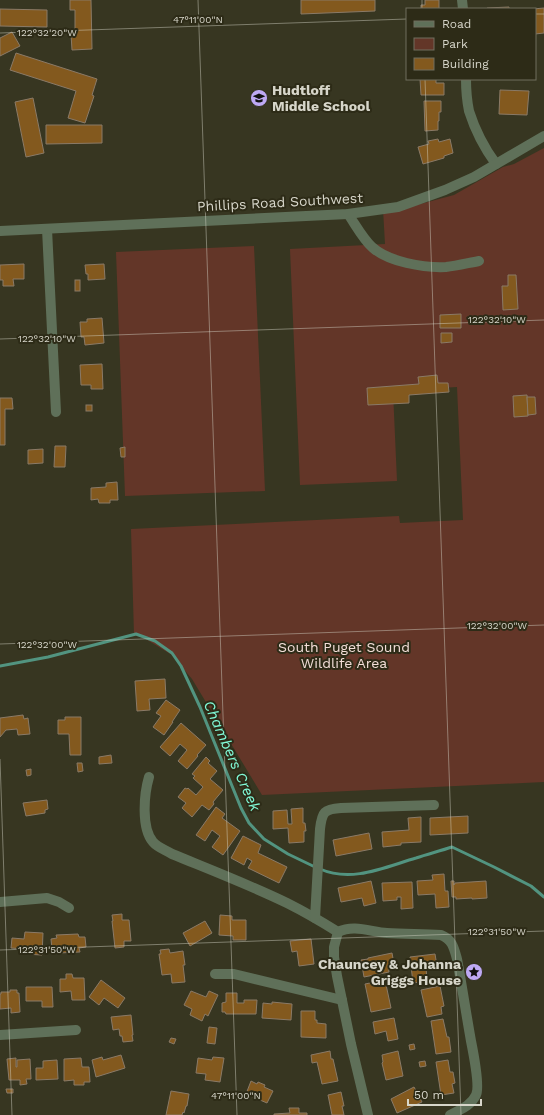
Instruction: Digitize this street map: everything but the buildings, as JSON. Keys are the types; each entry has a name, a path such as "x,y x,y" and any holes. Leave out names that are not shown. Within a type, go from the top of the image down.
{"street":[{"path":"466,80 469,110 487,152 496,164"},
{"name":"Phillips Road Southwest","path":"0,231 348,214 398,207 458,185 544,136"},
{"path":"348,214 370,245 377,252 392,259 415,265 445,267 479,261"},
{"path":"48,229 56,412"},
{"path":"149,777 145,794 146,823 149,835 153,842 160,848 287,903 338,932"},
{"path":"315,918 321,820 326,812 332,809 341,808 434,805"},
{"path":"0,902 47,898 59,902 69,908"},
{"path":"368,1115 342,1000 334,957 334,947 338,932 351,928 386,933 441,935 445,936 451,942 457,959 476,1070 477,1092 471,1103 463,1109 450,1115"},
{"path":"215,974 234,974 342,1000"},
{"path":"0,1035 76,1030"}],"green space":[{"name":"South Puget Sound Wildlife Area","path":"544,148 544,782 262,795 192,679 172,655 144,638 134,635 131,529 399,516 400,523 463,520 457,387 393,391 397,481 300,485 290,249 385,244 383,209 409,207 454,195 503,167 514,164"},
{"path":"254,246 265,491 125,496 116,252"}],"waterway":[{"name":"Chambers Creek","path":"0,666 48,657 136,634 155,641 172,653 181,666 200,707 241,808 249,823 264,839 288,854 315,867"},
{"name":"Chambers Creek","path":"320,869 332,873 356,874 380,869 452,847 531,886 544,897"}],"place":[{"name":"Hudtloff Middle School","path":"259,98"},
{"name":"Chauncey & Johanna Griggs House","path":"474,972"}]}
